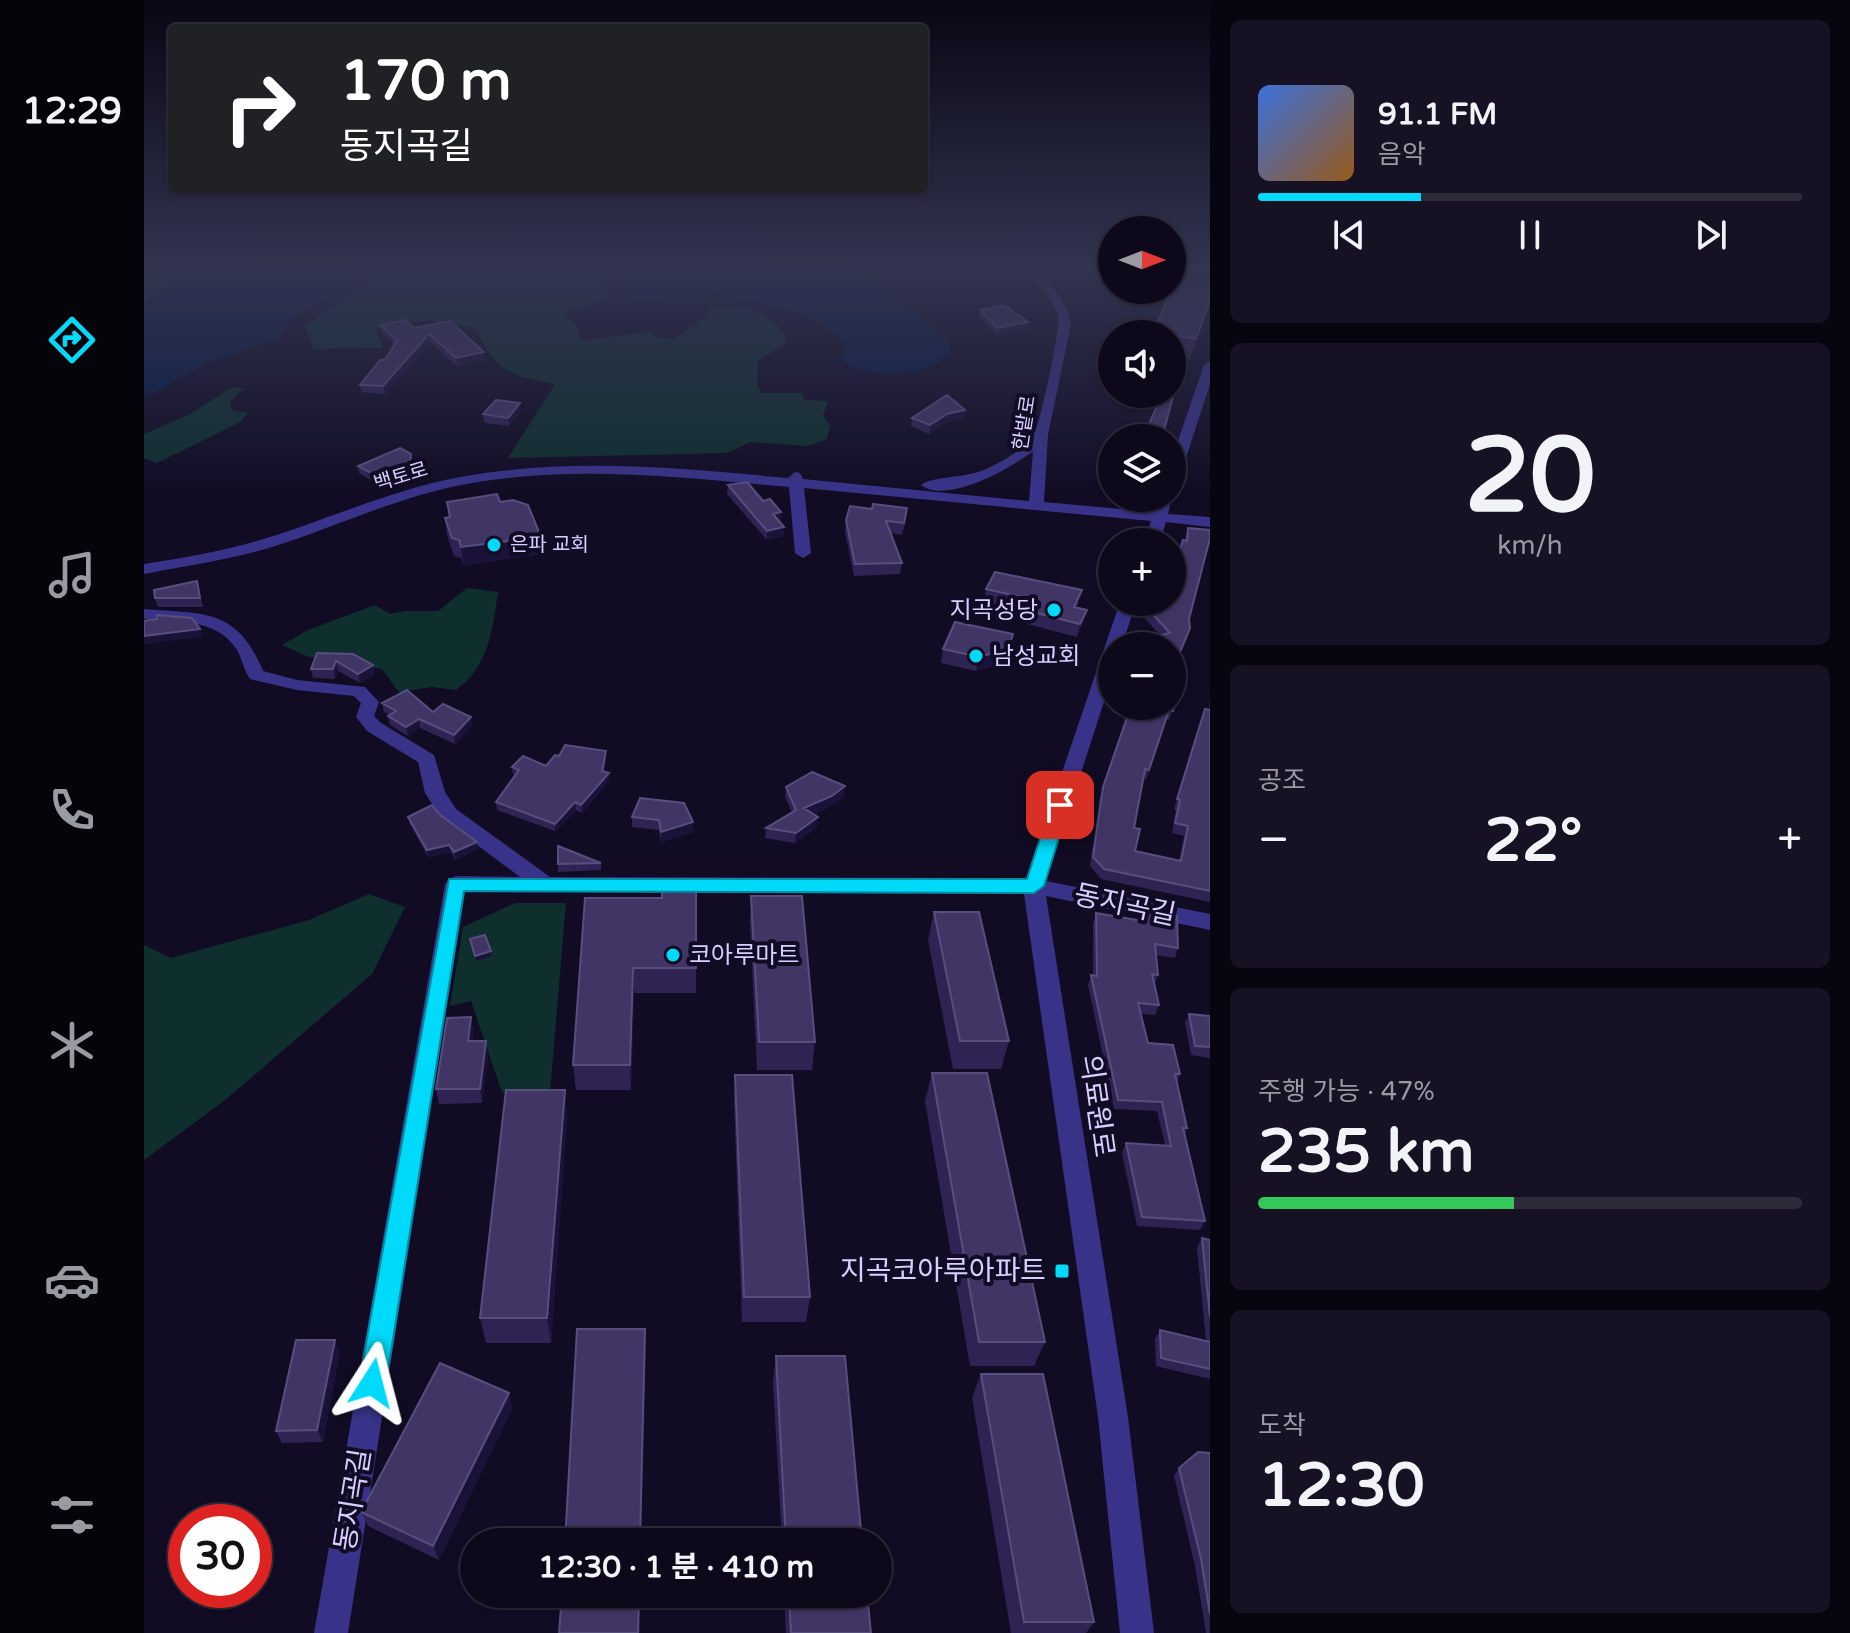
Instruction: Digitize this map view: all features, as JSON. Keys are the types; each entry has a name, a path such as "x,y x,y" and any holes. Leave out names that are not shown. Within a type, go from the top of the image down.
{"street":[{"name":"한밭로","path":"1037,501 1041,435 1061,342"},
{"path":"1186,437 1210,365"},
{"path":"909,485 954,483 995,471 1014,462 1041,435"},
{"name":"백토로","path":"144,569 238,552 395,498 460,481 562,468 677,472 1098,504"},
{"path":"794,480 803,553"},
{"name":"백토로","path":"794,480 909,485 1037,501"},
{"name":"백토로","path":"1186,510 1210,513"},
{"name":"백토로","path":"1176,512 1210,522"},
{"path":"144,614 203,619 229,629 246,650 256,675 297,685 359,691 370,702 365,717 374,727 427,759 435,793 449,814 545,884"},
{"name":"의료원로","path":"1123,616 1034,886 1113,1417 1137,1633"},
{"name":"동지곡길","path":"331,1633 456,884 1034,886 1210,922"}],"green space":[{"path":"311,342 381,342 383,348 313,349"},
{"path":"483,342 787,342 758,361 757,382 761,393 801,393 805,400 828,401 823,415 830,425 827,439 808,446 750,442 727,453 508,458 555,384 515,374 497,363"},
{"path":"233,387 244,388 230,402 232,410 248,413 240,422 157,463 144,458 144,434 190,414"},
{"path":"467,588 498,592 491,634 482,659 476,670 456,690 432,687 399,692 382,669 306,656 282,645 308,630 375,605 390,614 438,611"},
{"path":"369,894 405,907 372,974 225,1100 144,1160 144,945 171,958 309,920"},
{"path":"515,903 566,903 550,1092 502,1092 471,1001 450,1006 463,927"}],"water":[{"path":"144,342 265,342 209,362 144,398"},
{"path":"845,342 948,342 951,350 942,360 929,367 899,374 883,374 842,361"}],"building":[{"path":"396,342 422,342 383,386 360,385 380,360 385,360"},
{"path":"438,342 473,342 484,352 456,358"},
{"path":"947,395 965,410 947,414 930,425 912,418"},
{"path":"496,400 520,403 508,418 483,414"},
{"path":"1156,408 1170,408 1166,424 1149,424"},
{"path":"400,448 411,454 410,463 375,475 358,466"},
{"path":"747,482 763,501 770,499 781,512 773,514 784,527 767,531 728,485"},
{"path":"497,494 500,502 513,500 528,505 541,537 461,547 459,540 452,538 445,518 450,517 447,502"},
{"path":"873,504 907,508 904,523 886,521 902,563 855,564 846,520 850,506 872,509"},
{"path":"1188,528 1210,530 1186,638 1186,632 1169,632 1154,616 1186,616"},
{"path":"995,572 1082,590 1074,607 1087,610 1080,624 1029,611 1035,600 986,589"},
{"path":"197,581 200,598 155,598 154,590"},
{"path":"157,615 192,618 200,629 144,636 144,621 157,619"},
{"path":"955,622 1013,634 1008,649 979,657 943,649"},
{"path":"317,653 353,654 373,665 358,674 336,661 333,669 311,669"},
{"path":"407,690 433,712 443,704 471,717 454,735 419,719 406,727 388,716 396,711 382,703"},
{"path":"1205,709 1210,710 1210,891 1104,869 1093,857 1103,787 1126,720 1166,720 1149,770 1145,769 1134,828 1140,829 1135,851 1181,861 1188,826 1175,823 1180,800 1177,799"},
{"path":"565,745 606,751 602,771 609,773 581,805 575,802 555,824 496,802 519,770 512,767 523,756 546,766 555,755 559,756"},
{"path":"812,772 845,786 832,796 804,808 818,817 796,833 766,828 796,810 786,787"},
{"path":"640,798 684,803 693,822 661,832 659,820 632,817"},
{"path":"432,805 439,814 477,842 454,852 449,845 427,850 408,817"},
{"path":"558,846 601,863 558,864"},
{"path":"662,888 696,888 696,968 633,968 630,1065 573,1065 585,898 662,898"},
{"path":"751,896 802,896 815,1042 759,1042"},
{"path":"1142,909 1177,916 1178,948 1155,944 1158,975 1152,974 1159,1005 1138,1003 1148,1043 1173,1045 1180,1074 1175,1074 1187,1128 1183,1128 1205,1221 1142,1217 1126,1143 1171,1146 1162,1102 1118,1100 1091,975 1097,976 1096,913 1143,921"},
{"path":"934,912 979,912 1009,1041 960,1041"},
{"path":"485,935 491,951 475,956 470,939"},
{"path":"1189,1014 1210,1016 1210,1047 1195,1046"},
{"path":"471,1017 468,1041 486,1041 480,1089 436,1089 447,1018"},
{"path":"932,1073 987,1073 1045,1342 979,1342"},
{"path":"735,1075 792,1075 810,1297 744,1297"},
{"path":"506,1090 565,1090 547,1318 480,1318"},
{"path":"1202,1238 1210,1240 1210,1317"},
{"path":"577,1329 645,1329 640,1528 566,1528"},
{"path":"1160,1330 1210,1342 1210,1369 1161,1358"},
{"path":"296,1340 335,1340 317,1430 276,1431"},
{"path":"776,1356 845,1356 861,1528 785,1528"},
{"path":"440,1363 509,1393 433,1546 361,1512"},
{"path":"981,1374 1043,1374 1094,1622 1024,1622"},
{"path":"1198,1452 1210,1453 1210,1614 1201,1559 1179,1468"},
{"path":"561,1608 639,1608 638,1633 559,1633"},
{"path":"790,1608 868,1608 871,1633 791,1633"}],"place":[{"name":"은파 교회","path":"494,545"},
{"name":"지곡성당","path":"1054,610"},
{"name":"남성교회","path":"976,656"},
{"name":"코아루마트","path":"673,955"},
{"name":"지곡코아루아파트","path":"1062,1271"}],"route":[{"path":"372,1383 456,884 1034,886 1060,805"}]}
